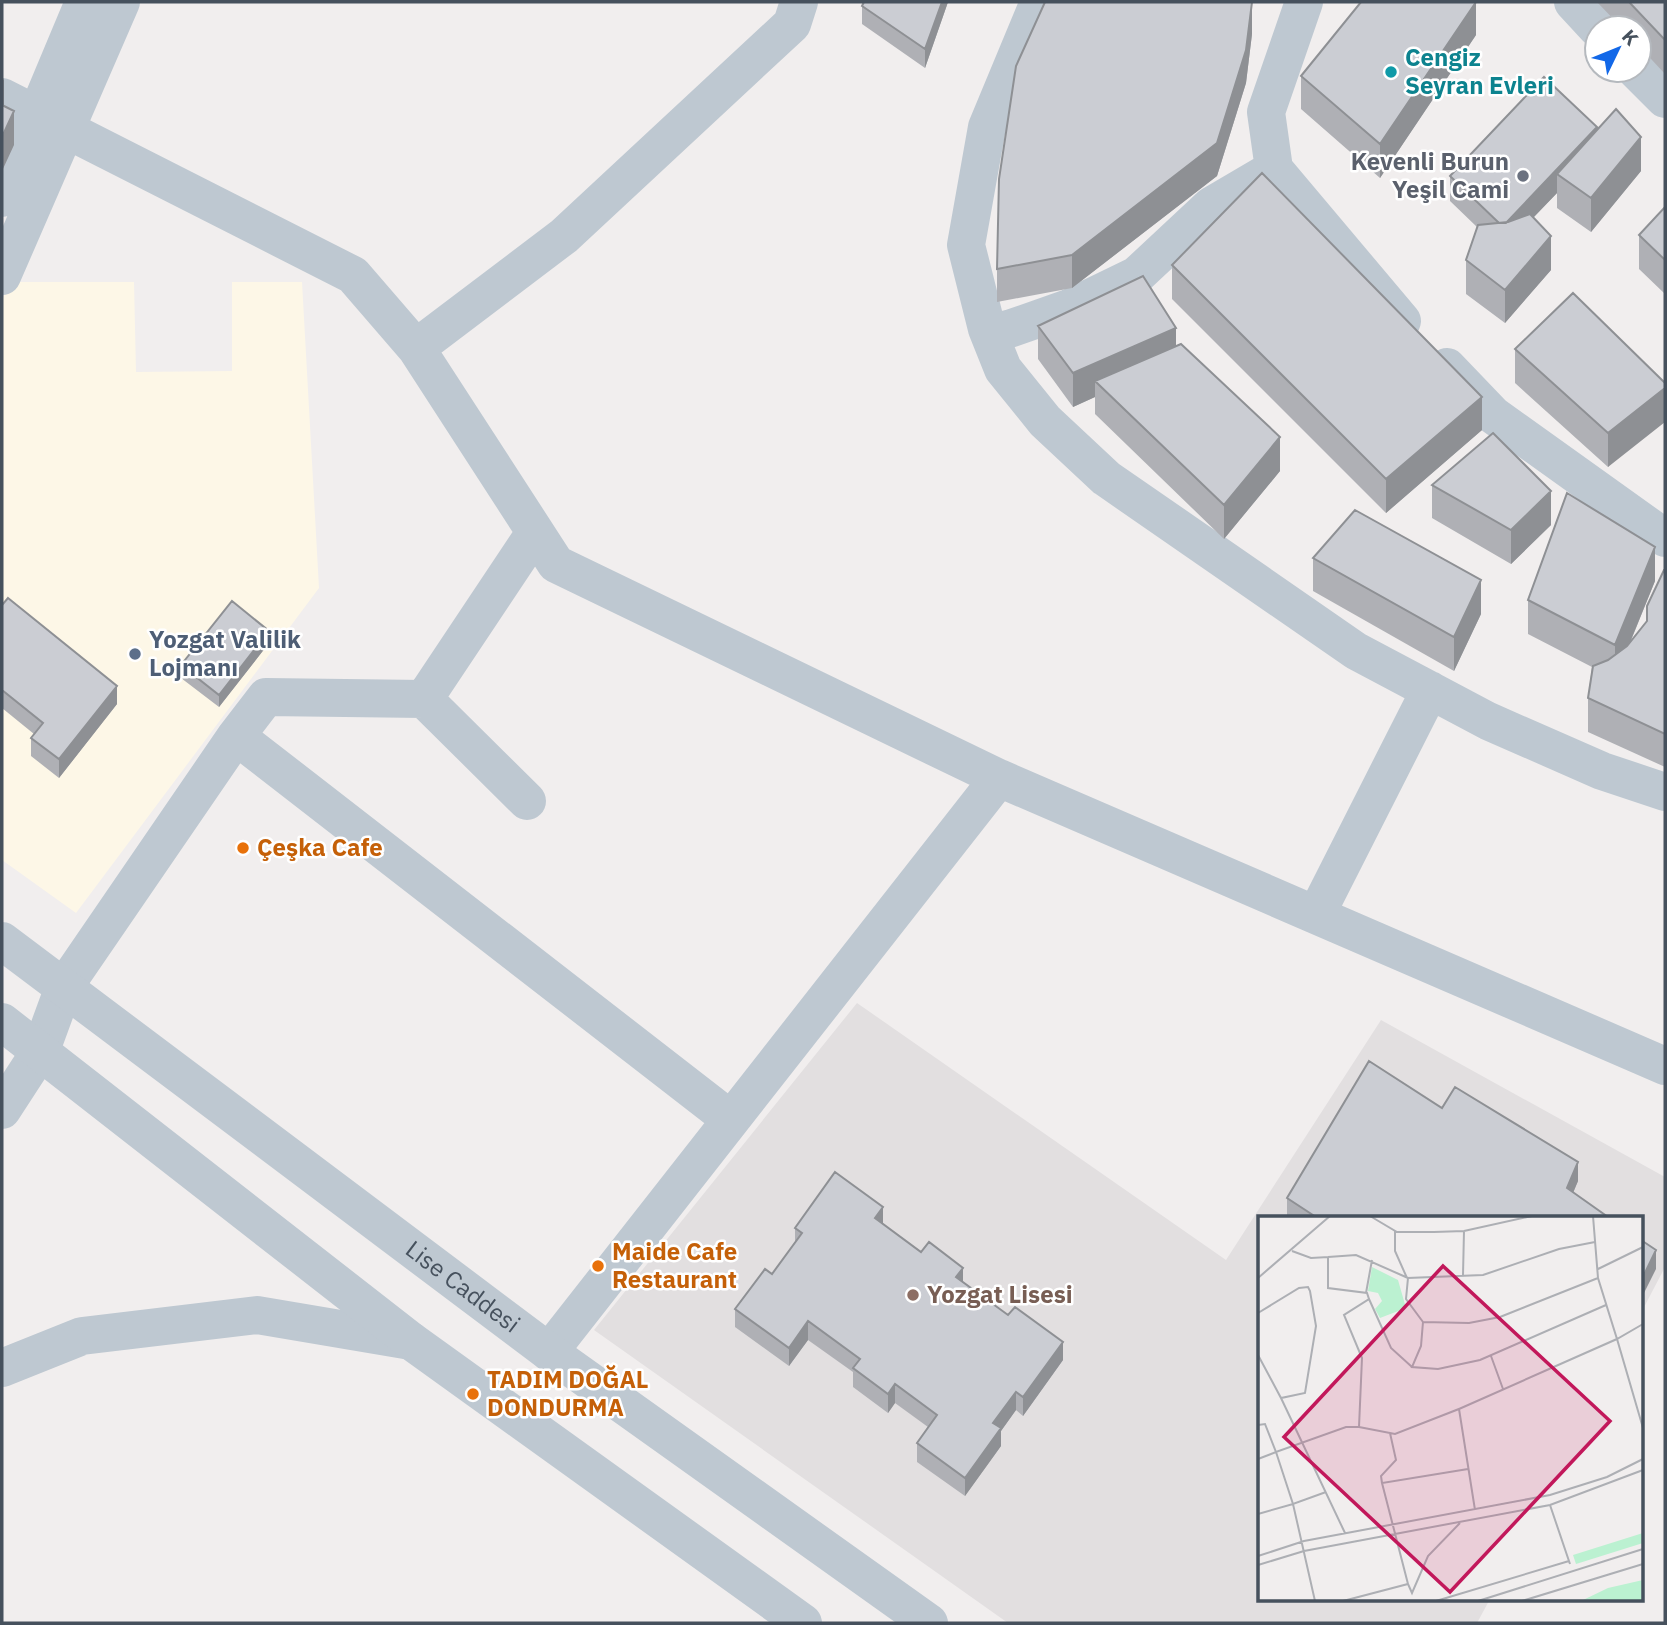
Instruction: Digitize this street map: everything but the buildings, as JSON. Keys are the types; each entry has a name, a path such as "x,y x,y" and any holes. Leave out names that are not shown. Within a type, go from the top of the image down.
{"street":[{"path":"2,198 33,114 84,2"},
{"path":"2,276 33,114 121,2"},
{"path":"416,348 564,236 792,24 799,2"},
{"path":"1039,2 988,127 966,245 987,329 1003,369 1045,421 1106,478 1356,651 1488,721 1602,771 1665,792"},
{"path":"1304,2 1266,112 1273,169 1394,312 1493,415 1665,538"},
{"path":"1650,84 1665,99"},
{"path":"33,114 353,275 416,348 534,534 556,564 999,778 1665,1066"},
{"path":"987,329 1006,330 1069,308 1137,275 1211,206 1273,169"},
{"path":"424,699 534,534"},
{"path":"1316,915 1430,690"},
{"path":"2,1110 41,1050 64,987 236,736 266,697 424,699 527,801"},
{"path":"236,736 730,1119"},
{"path":"549,1352 999,778"},
{"name":"Lise Caddesi","path":"2,941 549,1352 929,1623"},
{"path":"2,1022 411,1341 803,1623"},
{"path":"2,1368 82,1336 257,1315 411,1341"}],"shaded area":[{"name":"Yozgat Valilik Lojmanı","path":"9,282 134,282 136,372 232,371 232,282 302,282 319,588 76,913 2,860 2,301"},
{"name":"Yozgat Lisesi","path":"857,1003 1226,1260 1381,1020 1665,1177 1665,1267 1642,1311 1642,1216 1258,1216 1258,1600 1489,1600 1477,1623 1008,1623 594,1330"}],"place":[{"name":"Cengiz Seyran Evleri","path":"1391,72"},
{"name":"Kevenli Burun Yeşil Cami","path":"1523,176"},
{"name":"Yozgat Valilik Lojmanı","path":"135,654"},
{"name":"Çeşka Cafe","path":"243,848"},
{"name":"Maide Cafe Restaurant","path":"598,1266"},
{"name":"Yozgat Lisesi","path":"913,1295"},
{"name":"TADIM DOĞAL DONDURMA","path":"473,1394"}]}
